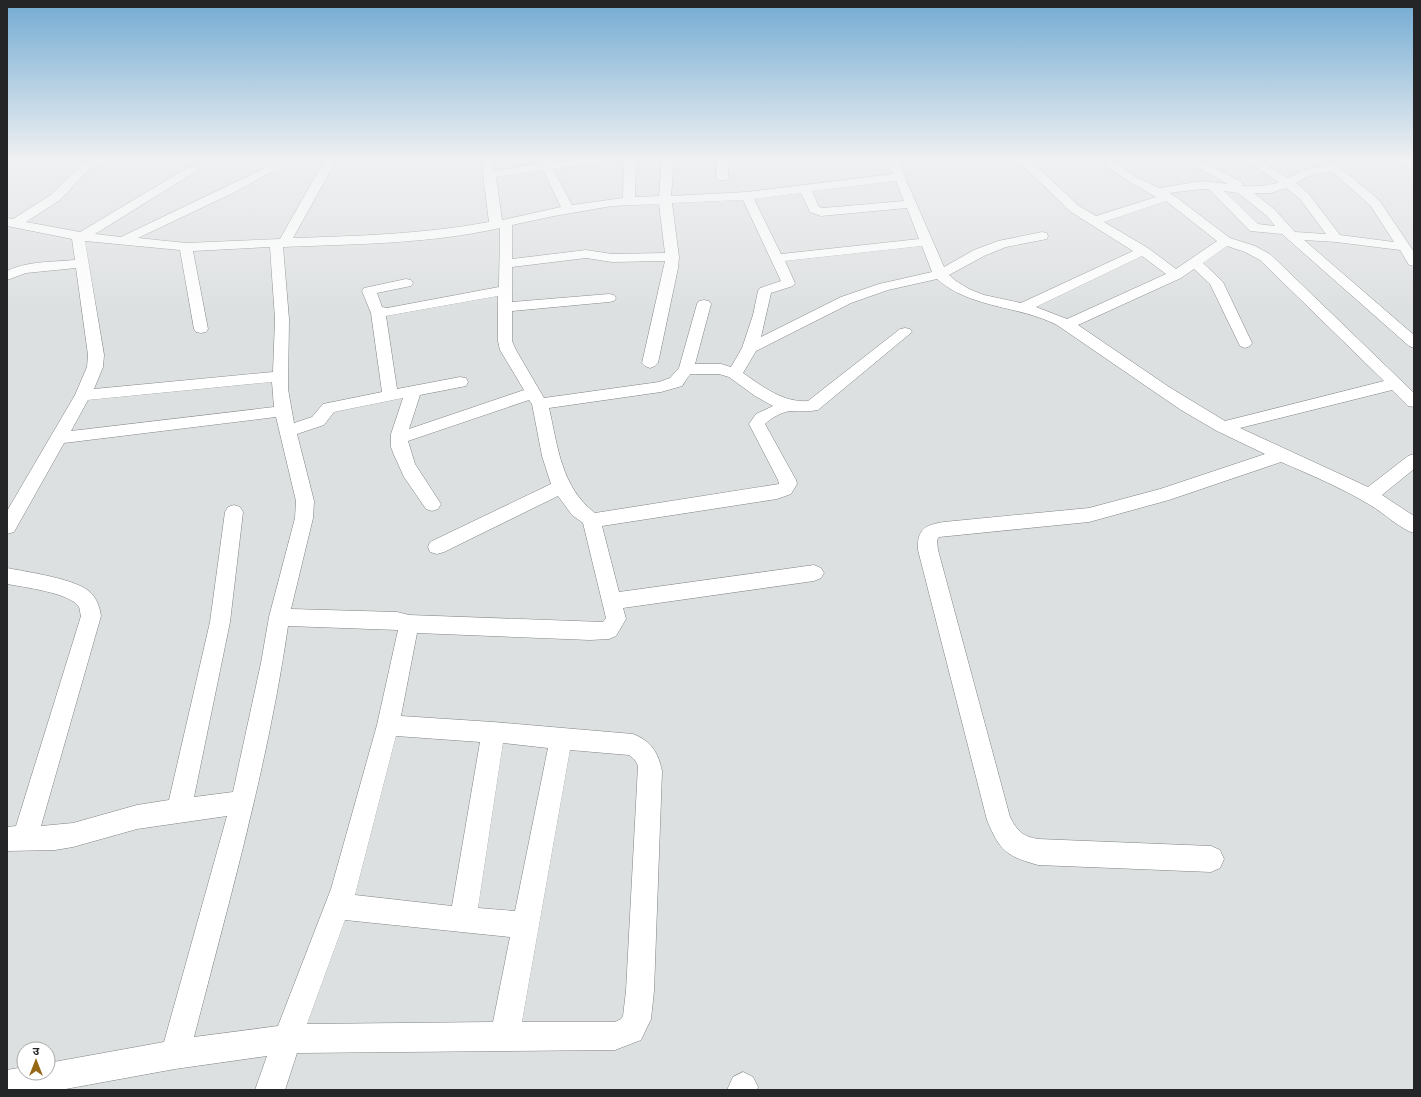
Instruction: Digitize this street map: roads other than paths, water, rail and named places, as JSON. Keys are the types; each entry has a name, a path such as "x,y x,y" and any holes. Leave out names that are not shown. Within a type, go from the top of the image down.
{"street":[{"path":"11,223 33,210"},
{"path":"81,236 124,210"},
{"path":"124,240 187,210"},
{"path":"175,1054 243,802 272,663 279,617 304,511 302,490 283,411 280,390 282,319 281,242 300,210"},
{"path":"279,617 397,621 410,624 590,631 609,630 616,619 589,519 578,510 561,487 536,399 508,350 505,341 506,264 498,210"},
{"path":"11,223 81,236 186,247 421,236 501,224 563,210"},
{"path":"650,363 670,276 672,257 666,210"},
{"path":"734,374 750,348 765,291 788,283 778,258 753,210"},
{"path":"816,210 828,210"},
{"path":"914,210 940,274 946,280 967,293 1024,307 1054,318 1067,325 1174,398 1223,427 1370,495 1414,526"},
{"path":"1079,210 1143,251 1176,275"},
{"path":"1094,221 1122,210"},
{"path":"1187,210 1225,241 1250,249 1265,257 1414,402"},
{"path":"1236,210 1254,228 1404,247"},
{"path":"1268,210 1288,233 1414,344"},
{"path":"1315,210 1336,238"},
{"path":"1380,210 1414,262"},
{"path":"7,527 83,395 95,367 96,356 82,263 81,236"},
{"path":"750,348 846,300 884,287 940,274 991,248 1003,244 1042,236"},
{"path":"1067,325 1176,275 1225,241"},
{"path":"778,258 927,242"},
{"path":"186,247 201,329"},
{"path":"1024,307 1143,251"},
{"path":"506,264 586,254 612,258 672,257"},
{"path":"7,276 17,271 26,269 82,263"},
{"path":"1195,263 1216,282 1245,343"},
{"path":"390,395 378,311 369,291 406,283"},
{"path":"378,311 386,312 506,290"},
{"path":"506,307 610,298"},
{"path":"399,438 536,399 661,387 676,382 686,369 704,304"},
{"path":"686,369 721,369 734,374 758,390 788,406 802,408 812,406 905,332"},
{"path":"83,395 281,376"},
{"path":"288,431 318,421 329,408 460,382"},
{"path":"1223,427 1394,384"},
{"path":"414,391 399,438 410,473 432,504"},
{"path":"589,519 777,492 785,489 788,484 788,480 757,424 764,416 788,406"},
{"path":"58,438 283,411"},
{"path":"1211,859 1038,852 1019,847 1007,837 997,812 928,550 928,538 933,531 944,529 1089,515 1112,510 1164,495 1282,455"},
{"path":"1370,495 1414,460"},
{"path":"437,547 561,487"},
{"path":"179,810 220,622 234,512"},
{"path":"611,601 814,573"},
{"path":"7,576 68,590 82,596 89,605 91,616 16,838 55,838 74,835 137,817 243,802"},
{"path":"270,1090 287,1040 344,889 388,725 410,624"},
{"path":"7,1085 175,1054 287,1040 505,1036 615,1036 631,1030 637,1019 640,991 649,758 643,751 633,745 493,732 388,725"},
{"path":"463,920 493,732"},
{"path":"505,1036 561,739"},
{"path":"337,906 463,920 526,925"}]}
